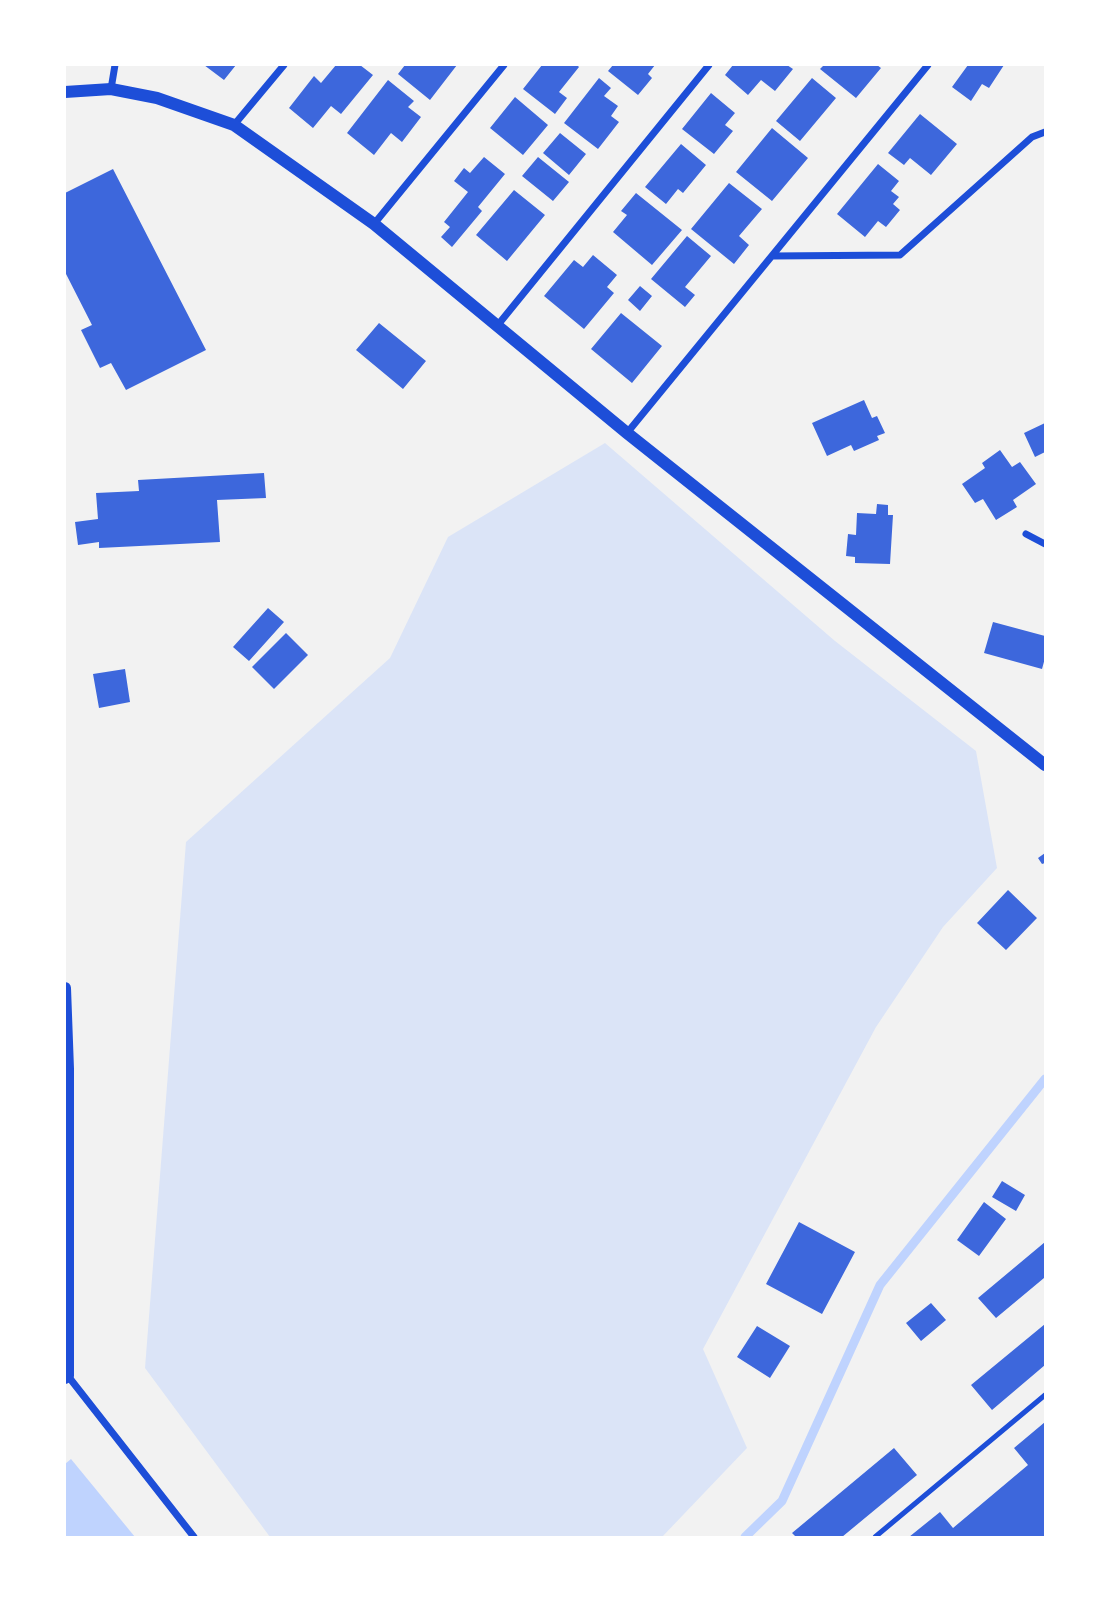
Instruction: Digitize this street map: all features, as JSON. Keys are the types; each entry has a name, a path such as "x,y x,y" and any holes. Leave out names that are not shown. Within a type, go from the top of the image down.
{"street":[{"path":"111,89 115,65"},
{"path":"234,125 284,65"},
{"path":"374,224 503,65"},
{"path":"497,326 709,65"},
{"path":"627,433 928,65"},
{"path":"65,92 111,89 158,97 234,125 374,224 627,433 1045,765"},
{"path":"772,256 900,255 1032,137 1045,132"},
{"path":"1026,534 1045,544"},
{"path":"65,988 68,1069 66,1377 194,1537"}],"lane":[{"path":"875,1537 1045,1395"}],"shaded area":[{"path":"605,443 835,641 976,751 997,868 943,927 876,1027 703,1349 747,1448 662,1537 270,1537 145,1368 186,842 390,658 448,537"}],"water":[{"path":"71,1459 135,1537 65,1537 65,1464"}],"building":[{"path":"204,65 236,65 224,80"},
{"path":"336,65 360,65 373,75 341,114 331,106 313,128 289,108 314,76 321,83"},
{"path":"405,65 457,65 430,100 398,74"},
{"path":"542,65 579,67 559,92 567,98 555,114 523,89"},
{"path":"613,65 655,65 648,74 652,78 638,95 608,71"},
{"path":"733,65 787,65 793,69 775,91 761,80 748,95 725,75"},
{"path":"824,65 877,65 881,68 856,98 820,69"},
{"path":"968,65 1004,65 989,88 982,84 971,101 952,87"},
{"path":"599,78 611,88 604,96 618,106 611,116 619,122 598,149 564,123"},
{"path":"812,78 836,98 800,141 776,121"},
{"path":"388,80 414,101 408,107 421,117 402,142 391,133 374,155 347,133"},
{"path":"711,93 735,113 725,125 733,131 714,154 682,129"},
{"path":"515,97 548,125 523,155 490,128"},
{"path":"920,114 957,144 931,175 910,158 904,165 888,153"},
{"path":"772,128 808,158 772,201 736,172"},
{"path":"560,133 586,154 569,175 543,153"},
{"path":"681,144 706,165 683,193 678,189 666,204 645,187"},
{"path":"484,157 505,174 478,207 482,211 452,247 441,237 450,227 444,222 468,192 454,181 464,168 470,173"},
{"path":"538,157 569,182 553,201 522,176"},
{"path":"878,164 899,181 891,191 899,197 893,204 900,210 886,227 878,221 865,237 837,214"},
{"path":"113,169 206,350 126,390 111,363 100,368 81,330 92,325 65,272 65,193"},
{"path":"729,183 762,209 739,236 749,245 734,264 691,229"},
{"path":"514,190 545,215 507,261 476,235"},
{"path":"636,193 682,230 652,265 613,232 627,215 621,211"},
{"path":"687,236 711,256 685,287 695,295 685,307 651,279"},
{"path":"593,255 617,275 607,287 614,293 584,329 544,296 574,260 583,267"},
{"path":"640,286 652,296 640,311 628,300"},
{"path":"621,313 662,346 632,383 591,349"},
{"path":"379,323 426,361 403,389 356,350"},
{"path":"864,400 872,418 877,416 885,433 877,436 879,440 854,451 851,445 827,456 812,423"},
{"path":"1045,423 1045,452 1035,457 1024,433"},
{"path":"1000,450 1012,467 1020,462 1036,484 1013,500 1017,507 996,520 983,499 975,503 962,484 985,468 982,463"},
{"path":"264,473 266,498 217,500 220,542 99,548 99,542 78,545 75,522 98,519 96,493 139,491 138,480"},
{"path":"877,504 888,505 888,515 893,515 890,564 855,563 855,557 846,556 848,534 856,535 857,513 876,514"},
{"path":"268,608 284,622 249,661 233,647"},
{"path":"993,622 1045,636 1042,669 984,653"},
{"path":"286,633 308,655 274,689 252,667"},
{"path":"125,669 130,702 99,708 93,674"},
{"path":"1045,853 1045,863 1042,864 1038,858"},
{"path":"1008,890 1037,918 1006,950 977,923"},
{"path":"1002,1181 1025,1195 1016,1211 992,1197"},
{"path":"984,1202 1006,1219 979,1256 957,1240"},
{"path":"799,1222 855,1252 822,1314 766,1284"},
{"path":"1045,1242 1045,1280 1044,1278 996,1318 978,1298"},
{"path":"931,1303 946,1320 921,1341 906,1323"},
{"path":"1045,1324 1045,1365 992,1410 971,1385"},
{"path":"757,1326 790,1346 770,1378 737,1357"},
{"path":"1045,1422 1045,1537 909,1537 940,1512 953,1528 1028,1465 1014,1448"},
{"path":"894,1448 917,1475 842,1537 796,1537 792,1533"}],"waterway":[{"path":"745,1537 782,1501 880,1285 1045,1079"}]}
